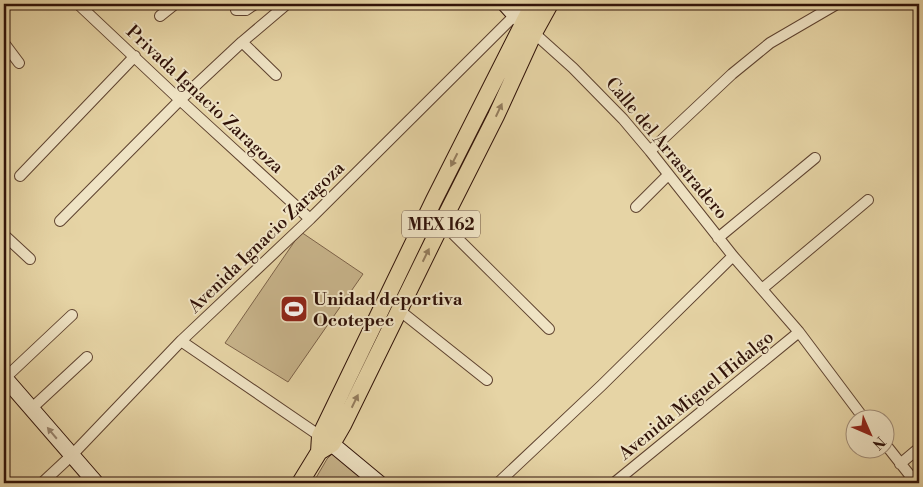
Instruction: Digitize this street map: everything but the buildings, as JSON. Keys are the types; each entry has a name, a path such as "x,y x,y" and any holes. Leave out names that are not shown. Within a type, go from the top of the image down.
{"main road":[{"name":"Calle del Arrastradero","path":"505,4 524,24"},
{"name":"MEX 162","path":"300,483 324,444 434,200 533,4"},
{"name":"MEX 162","path":"324,444 342,425 496,116 524,24 550,4"},
{"path":"4,377 96,483"},
{"path":"324,444 379,483"}],"street":[{"name":"Privada Ignacio Zaragoza","path":"78,4 310,218"},
{"path":"160,16 175,4"},
{"path":"236,10 246,10 256,4"},
{"path":"60,221 180,100 242,42 287,4"},
{"path":"650,151 732,74 770,43 837,4"},
{"name":"Calle del Arrastradero","path":"524,24 573,68 623,119 718,238 799,332 858,410"},
{"name":"Avenida Ignacio Zaragoza","path":"42,483 71,456 181,341 310,218 524,24"},
{"path":"242,42 276,75"},
{"path":"4,43 19,63"},
{"path":"20,176 134,56"},
{"path":"718,238 815,158"},
{"path":"636,207 668,175"},
{"path":"762,289 868,200"},
{"path":"442,222 549,329"},
{"path":"4,235 30,259"},
{"path":"498,483 602,385 733,256"},
{"path":"399,310 488,380"},
{"path":"4,377 72,315"},
{"name":"Avenida Miguel Hidalgo","path":"614,483 799,332"},
{"path":"181,341 324,444"},
{"path":"32,408 87,356"},
{"path":"900,464 919,448"},
{"path":"896,459 916,483"}],"shaded area":[{"name":"Unidad deportiva Ocotepec","path":"301,232 363,274 288,382 225,343"},
{"path":"333,453 369,483 313,483 327,459"}],"place":[{"name":"Unidad deportiva Ocotepec","path":"294,309"}]}
